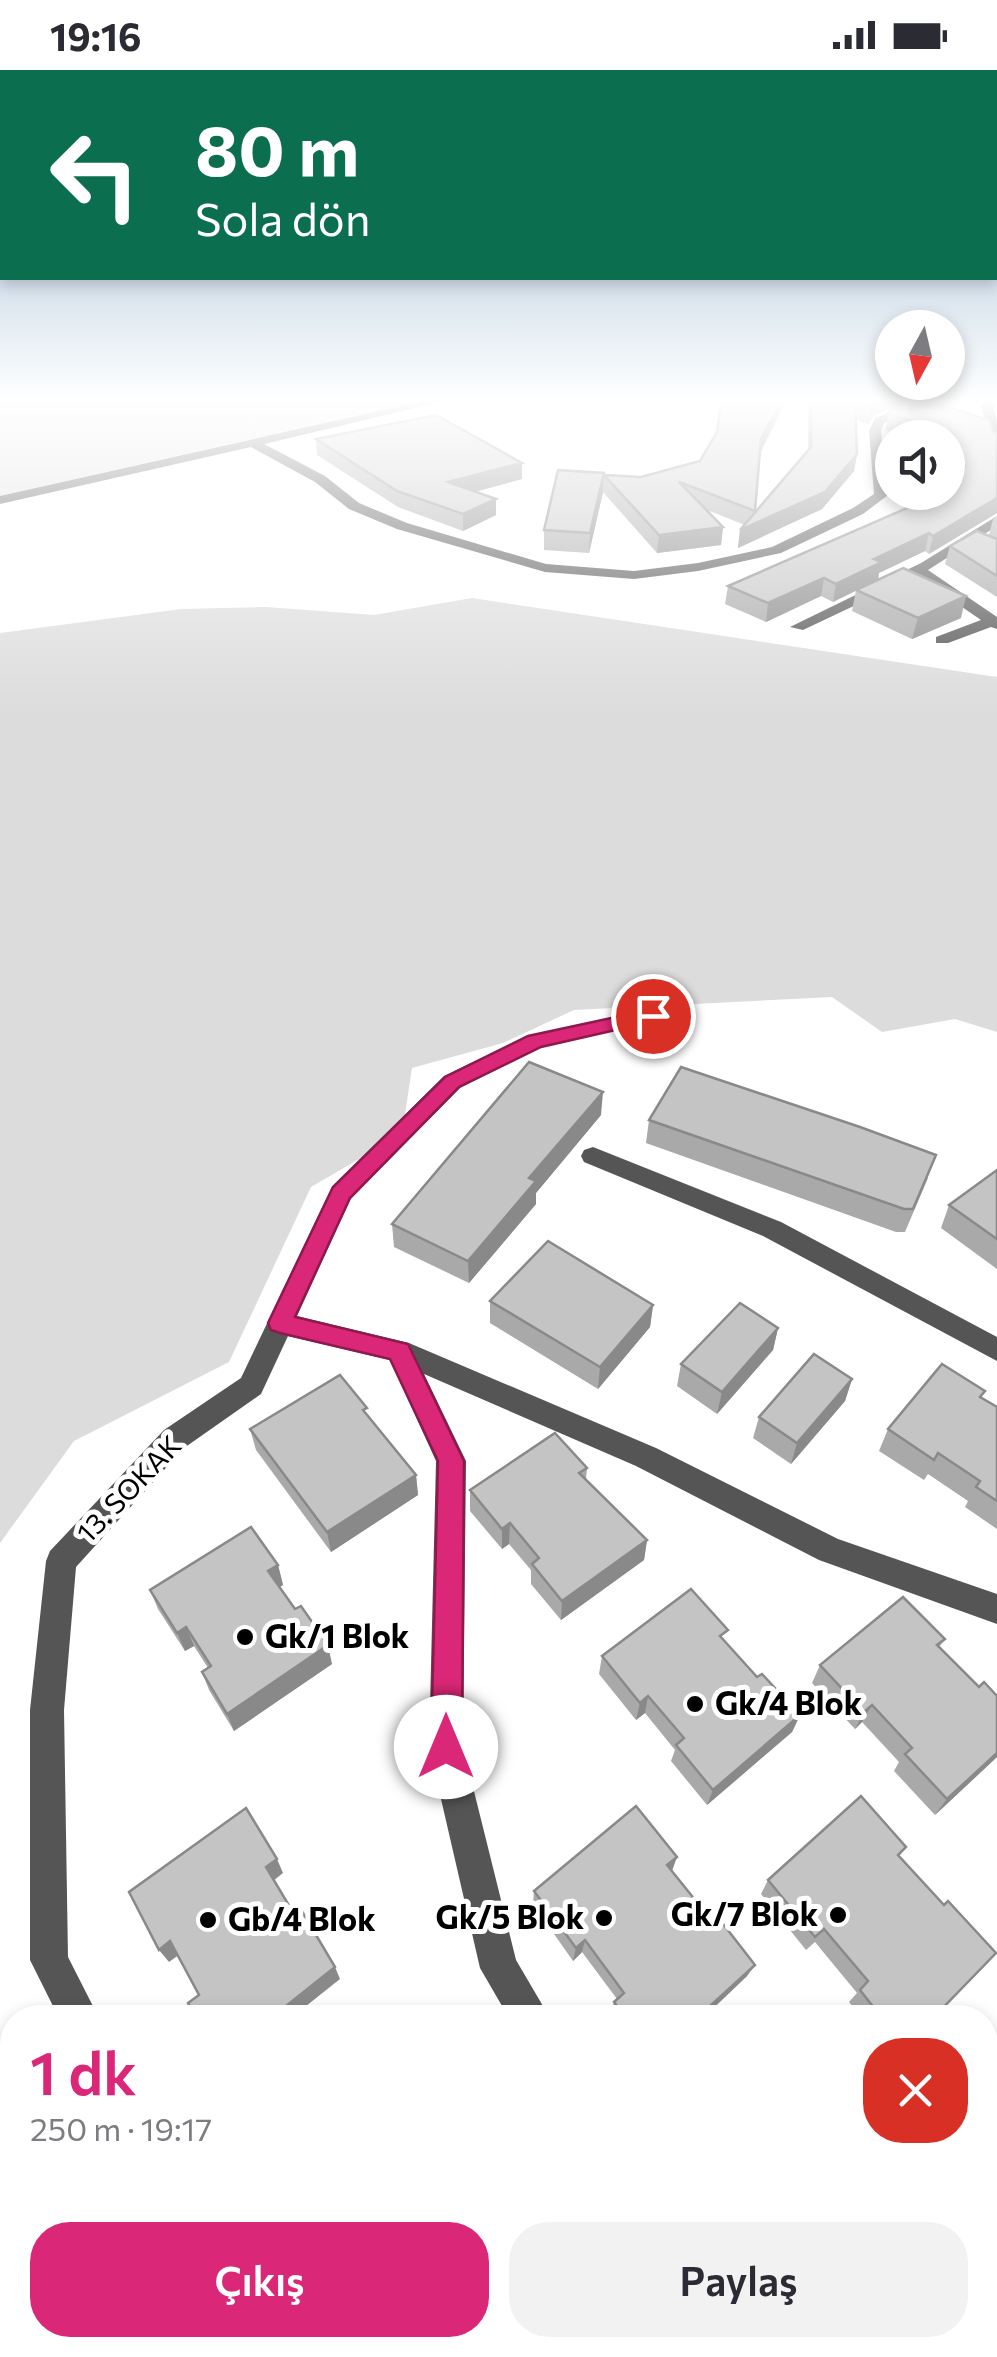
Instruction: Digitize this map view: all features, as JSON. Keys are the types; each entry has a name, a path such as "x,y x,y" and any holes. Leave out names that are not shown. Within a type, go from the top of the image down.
{"street":[{"path":"351,504 402,526 545,568 634,575 698,567 776,550 869,504"},
{"path":"798,627 979,542 997,520"},
{"path":"916,569 995,622"},
{"path":"942,640 995,622"},
{"name":"13. SOKAK","path":"73,2005 49,1960 46,1710 61,1561 174,1438 250,1386 340,1193 452,1082 536,1041 653,1016"},
{"path":"592,1156 772,1229 997,1350"},
{"path":"280,1323 399,1351 646,1457 830,1550 997,1609"},
{"path":"399,1351 451,1461 446,1747 499,1968 522,2005"}],"shaded area":[{"path":"472,598 997,677 997,1032 955,1019 882,1032 832,997 574,1010 503,1043 412,1068 402,1134 311,1187 229,1362 74,1441 0,1543 0,633 181,609 266,607 374,615"}],"building":[{"path":"434,504 486,504 463,514"},
{"path":"550,504 597,504 590,533 544,530"},
{"path":"630,504 700,504 723,527 659,535"},
{"path":"736,504 756,504 755,511"},
{"path":"762,504 799,504 740,530"},
{"path":"965,504 987,504 933,536 929,533 874,559 882,562 836,584 824,578 768,603 728,586 903,510 965,510"},
{"path":"977,531 997,539 997,576 950,546"},
{"path":"903,568 966,596 918,618 856,590"},
{"path":"529,1062 603,1092 529,1178 536,1181 468,1261 392,1224"},
{"path":"681,1067 936,1155 913,1209 649,1120"},
{"path":"997,1170 997,1239 949,1205"},
{"path":"548,1241 653,1305 600,1367 490,1301"},
{"path":"740,1303 778,1328 722,1392 681,1364"},
{"path":"814,1354 852,1379 797,1443 759,1417"},
{"path":"942,1364 985,1391 980,1397 997,1407 997,1501 976,1487 980,1481 938,1453 934,1460 888,1429"},
{"path":"340,1375 416,1475 327,1532 250,1429"},
{"path":"555,1433 587,1468 579,1473 647,1540 562,1601 532,1564 539,1558 510,1523 502,1529 470,1490"},
{"name":"Gk/1 Blok","path":"251,1527 278,1565 268,1571 295,1609 301,1606 328,1645 227,1714 202,1672 211,1666 186,1627 177,1633 150,1590"},
{"name":"Gk/4 Blok","path":"691,1589 728,1630 720,1636 757,1677 762,1674 800,1715 713,1790 676,1745 684,1738 648,1696 640,1703 602,1656"},
{"path":"903,1597 945,1639 937,1645 979,1687 984,1682 997,1696 997,1753 947,1799 905,1754 912,1748 872,1705 864,1712 820,1665"},
{"name":"Gk/7 Blok","path":"861,1796 906,1847 898,1855 996,1953 946,2005 872,2005 860,1990 868,1981 824,1929 815,1937 768,1880"},
{"name":"Gk/5 Blok","path":"636,1806 677,1857 667,1865 708,1916 713,1911 755,1965 711,2005 616,2005 614,2002 624,1993 585,1940 576,1948 534,1891"},
{"name":"Gb/4 Blok","path":"246,1808 277,1859 266,1867 297,1919 303,1913 335,1967 287,2005 189,2005 199,1995 170,1941 159,1950 129,1892"}],"place":[{"name":"Gk/1 Blok","path":"245,1637"},
{"name":"Gk/4 Blok","path":"695,1704"},
{"name":"Gk/7 Blok","path":"838,1915"},
{"name":"Gk/5 Blok","path":"604,1918"},
{"name":"Gb/4 Blok","path":"208,1920"}],"route":[{"path":"446,1747 451,1461 399,1351 280,1323 340,1193 452,1082 536,1041 653,1016"}]}
